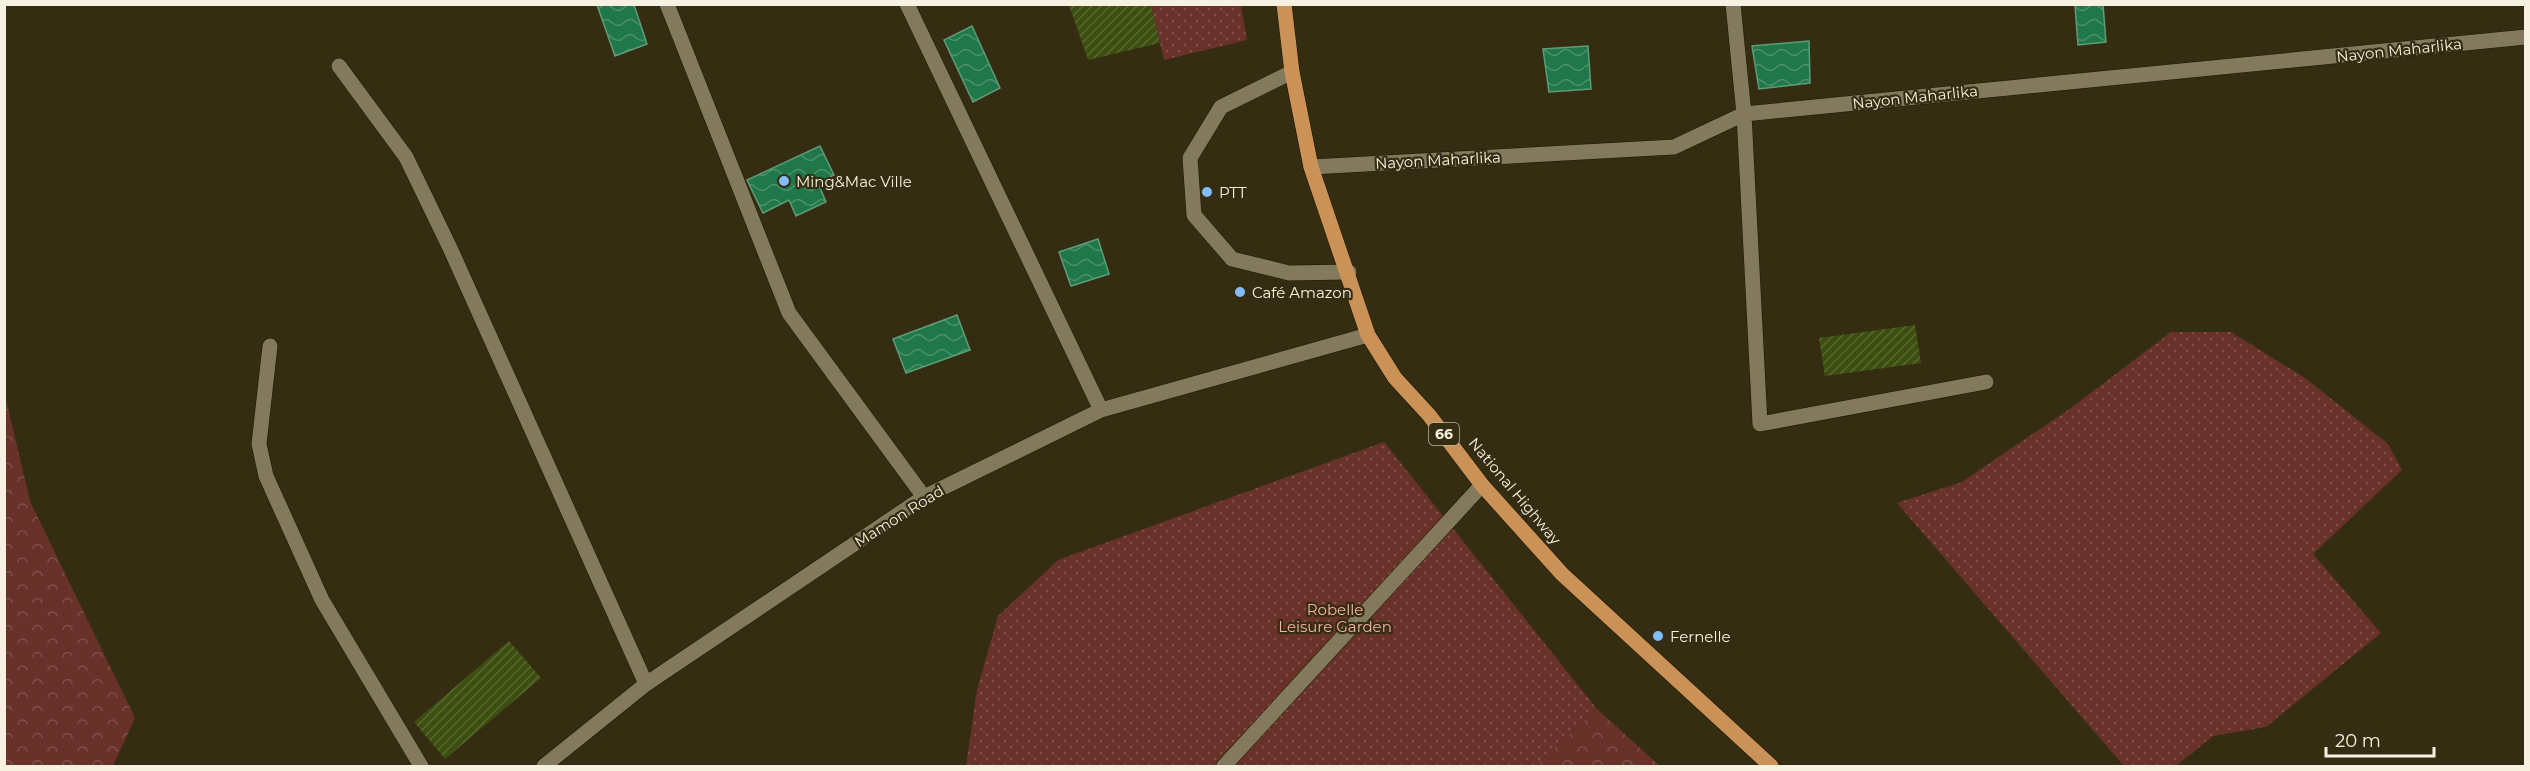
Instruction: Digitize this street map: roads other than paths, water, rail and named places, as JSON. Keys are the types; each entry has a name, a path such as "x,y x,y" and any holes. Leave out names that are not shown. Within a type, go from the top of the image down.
{"main road":[{"name":"National Highway","path":"1284,4 1292,72 1311,166 1349,272 1368,334 1395,378 1429,415 1482,485 1562,574 1771,766"}],"street":[{"path":"667,4 789,313 924,497"},
{"path":"908,4 1101,410"},
{"path":"1733,4 1744,114 1760,424 1986,382"},
{"name":"Nayon Maharlika","path":"1311,166 1674,147 1744,114 2526,37"},
{"path":"339,66 406,157 646,684"},
{"path":"1292,72 1221,107 1190,158 1194,215 1232,259 1289,273 1349,272"},
{"name":"Mamon Road","path":"544,766 646,684 924,497 1101,410 1368,334"},
{"path":"270,346 259,444 266,476 322,600 421,766"},
{"path":"1224,766 1482,485"}],"water":[{"path":"597,5 634,5 647,44 615,56"},
{"path":"2075,5 2103,5 2106,42 2078,45"},
{"path":"972,26 1000,88 973,102 944,40"},
{"path":"1809,41 1810,83 1759,89 1752,46"},
{"path":"1588,46 1591,89 1549,92 1543,49"},
{"name":"Ming&Mac Ville","path":"820,146 834,175 818,183 826,202 796,216 789,200 763,213 747,180"},
{"path":"1098,239 1109,274 1071,286 1059,252"},
{"path":"957,315 970,350 906,373 893,339"}],"place":[{"name":"Ming&Mac Ville","path":"784,181"},
{"name":"PTT","path":"1207,192"},
{"name":"Café Amazon","path":"1240,292"},
{"name":"Fernelle","path":"1658,636"}],"park label":[{"name":"Robelle Leisure Garden","path":"1335,618"}]}
